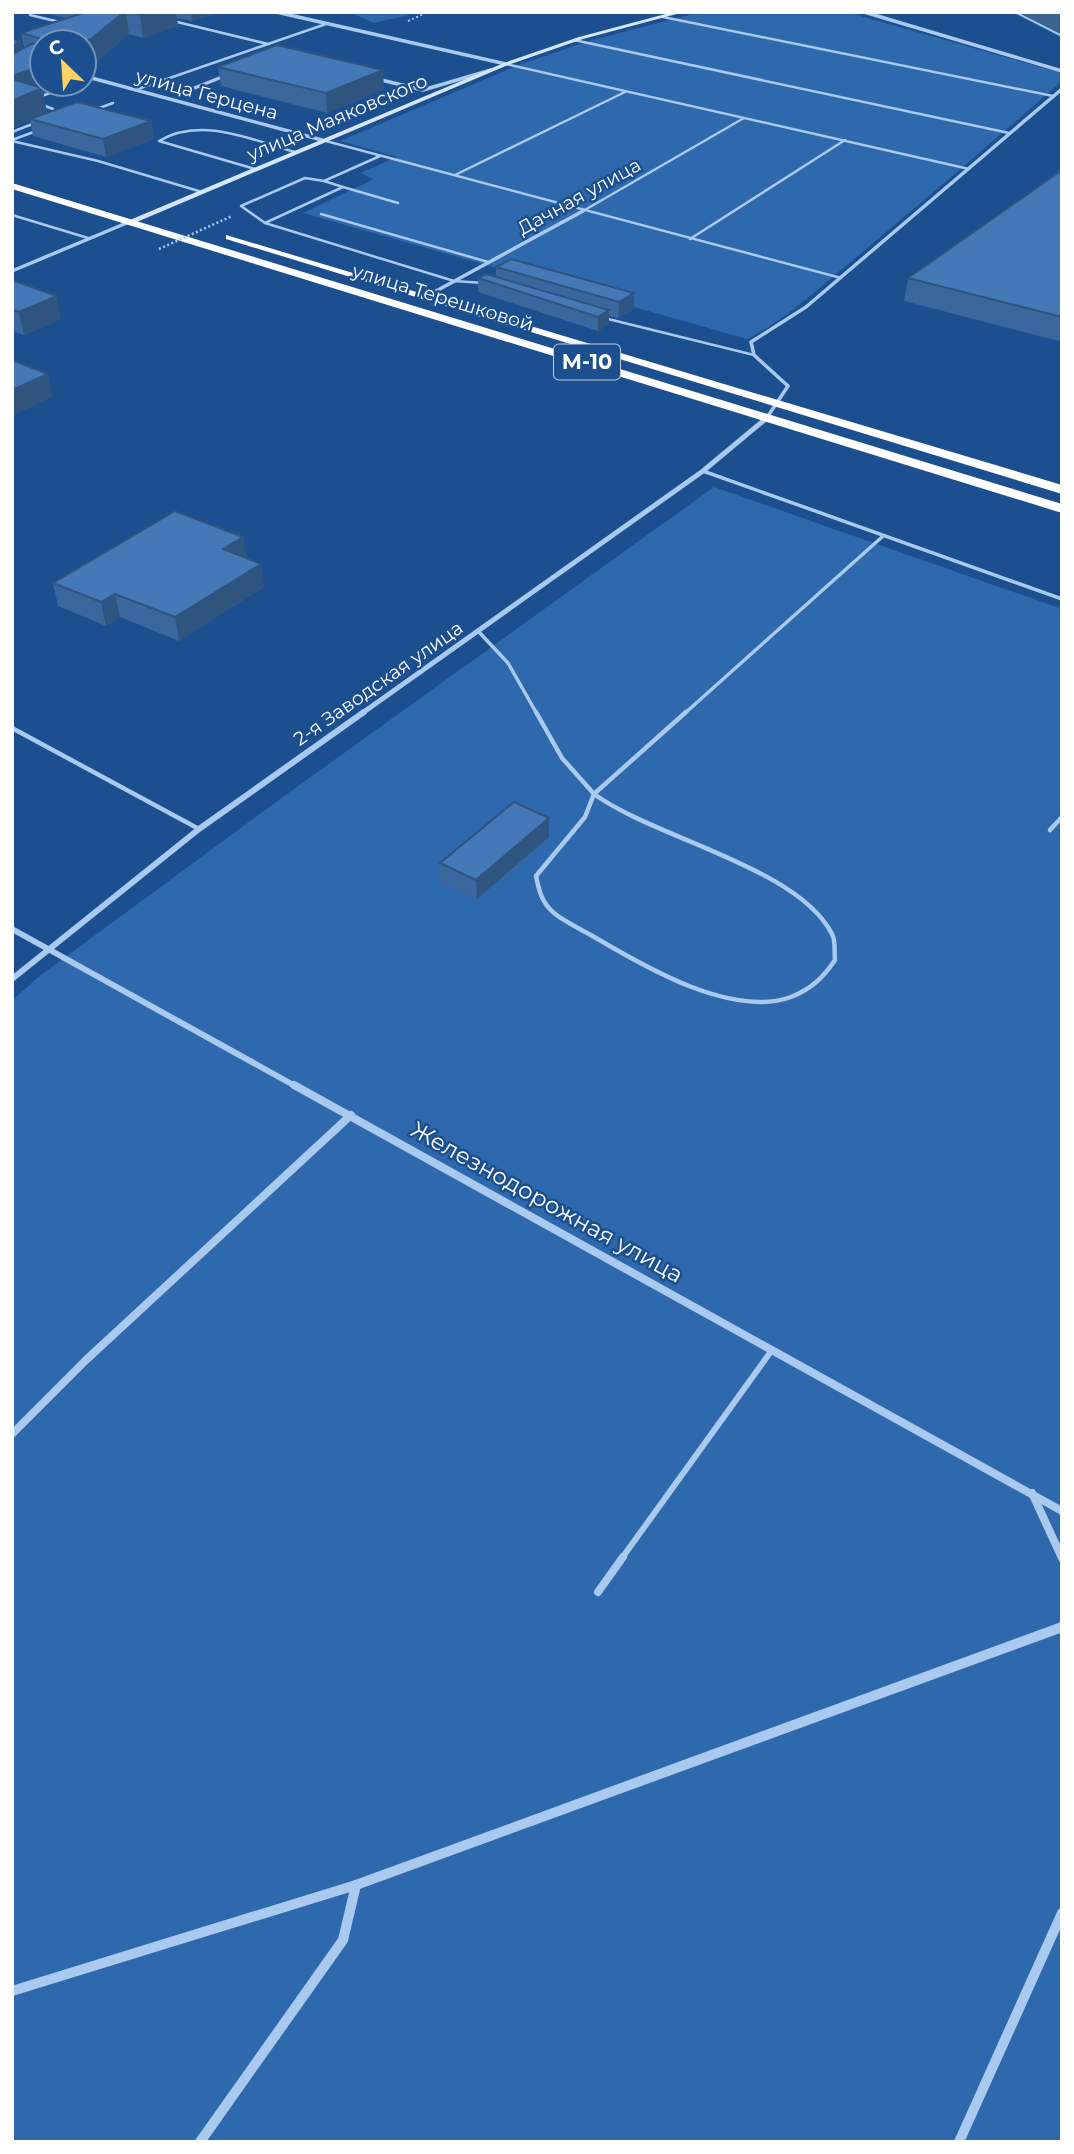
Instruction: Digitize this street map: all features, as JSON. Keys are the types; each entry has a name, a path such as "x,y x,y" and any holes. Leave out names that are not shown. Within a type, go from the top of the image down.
{"highway":[{"name":"улица Терешковой","path":"12,186 1062,509"},
{"path":"126,206 176,221"},
{"name":"улица Терешковой","path":"216,233 1062,490"}],"street":[{"path":"276,12 506,64"},
{"name":"улица Маяковского","path":"12,271 506,64 573,40 681,12"},
{"path":"864,12 1062,71"},
{"path":"369,77 423,90 491,70"},
{"path":"192,89 231,74"},
{"name":"улица Герцена","path":"98,80 322,140"},
{"path":"780,404 788,386 754,355 751,342 806,307 1062,89"},
{"name":"Дачная улица","path":"427,296 583,211"},
{"name":"2-я Заводская улица","path":"12,979 200,829 703,471 780,404"},
{"name":"Железнодорожная улица","path":"12,929 1062,1511"},
{"path":"12,1434 86,1360 351,1115"},
{"path":"1032,1492 1062,1558"},
{"path":"12,1991 356,1885 1062,1627"},
{"path":"200,2142 343,1940 356,1885"},
{"path":"959,2142 1062,1913"}],"lane":[{"path":"30,15 74,25"},
{"path":"663,17 1053,96"},
{"path":"162,19 268,44"},
{"path":"135,90 326,24"},
{"path":"573,40 1009,133"},
{"path":"506,64 969,169"},
{"path":"455,175 625,92"},
{"path":"41,98 34,101 53,109 56,113 52,117"},
{"path":"88,112 113,103"},
{"name":"Дачная улица","path":"583,211 744,118"},
{"path":"12,132 42,121"},
{"path":"12,141 50,126"},
{"path":"255,169 164,145 159,141 184,130 202,128 295,152"},
{"path":"322,140 841,278"},
{"path":"690,239 845,140"},
{"path":"12,141 99,161 202,191"},
{"path":"324,181 381,156"},
{"path":"398,203 305,178 241,206 265,223 454,281 485,283"},
{"path":"265,223 343,187"},
{"path":"321,214 488,262"},
{"path":"12,215 88,238"},
{"path":"600,317 754,355"},
{"path":"703,471 881,537 1062,598"},
{"path":"478,631 508,658 574,774 593,795 630,817 756,874 790,892 814,911 833,936 835,960 820,982 784,1000 734,1000 669,977 555,914 541,898 536,876 585,817 593,795 881,537"},
{"path":"12,728 200,829"},
{"path":"1050,830 1062,817"},
{"path":"598,1592 773,1349"}],"path":[{"path":"159,249 232,216"}],"shaded area":[{"path":"350,12 421,12 374,23"},
{"path":"701,12 846,12 1062,73 1062,81 802,302 747,339 303,213 374,179 360,173 397,157 340,141 521,64 592,40"},
{"path":"1015,12 1062,12 1062,36"},
{"path":"714,487 1062,609 1062,2142 12,2142 12,1001 37,978 287,794"}],"building":[{"path":"86,12 124,12 98,33 98,28 36,28"},
{"path":"277,45 383,70 326,93 218,67"},
{"path":"28,46 28,71 12,76 12,55"},
{"path":"12,79 28,84 28,94 12,101"},
{"path":"77,102 151,121 103,139 30,119"},
{"path":"1062,170 1062,317 908,278"},
{"path":"511,259 634,293 619,302 496,267"},
{"path":"486,274 609,310 598,317 478,278"},
{"path":"12,280 57,296 19,312 12,309"},
{"path":"12,360 48,374 12,390"},
{"path":"175,511 243,537 223,549 261,564 175,617 115,594 101,602 53,583"},
{"path":"514,802 549,818 476,880 440,863"}]}
